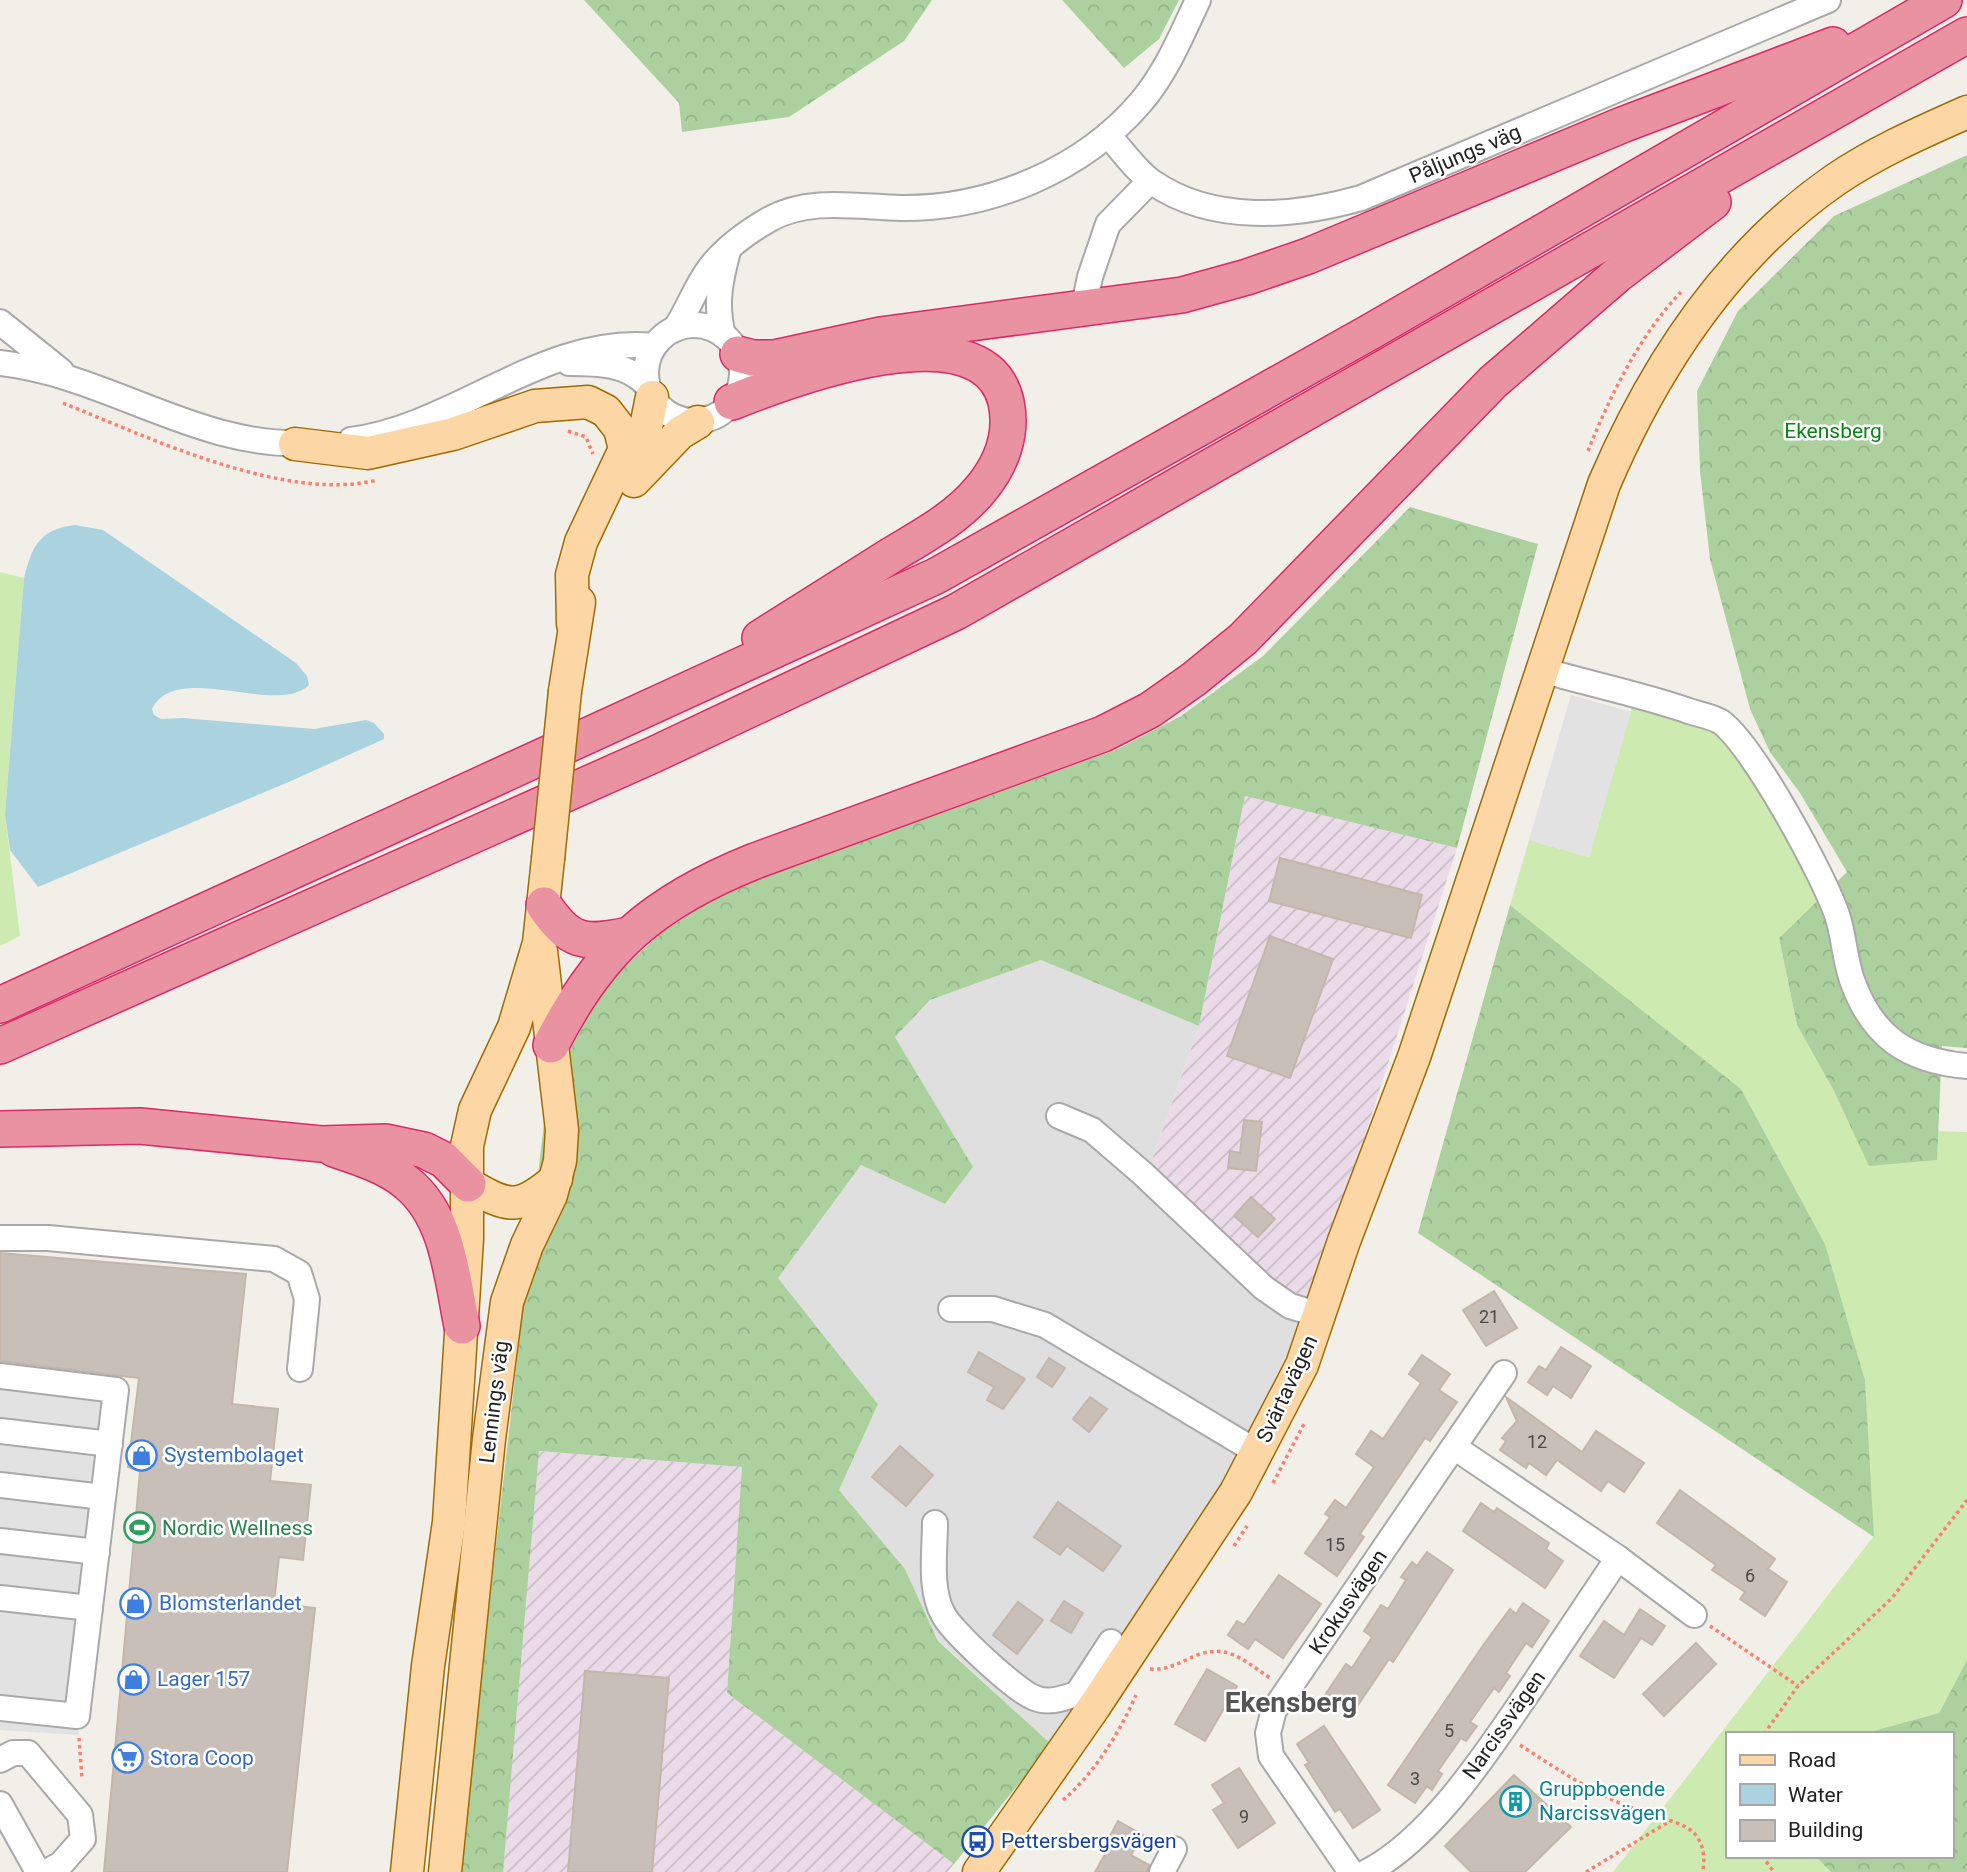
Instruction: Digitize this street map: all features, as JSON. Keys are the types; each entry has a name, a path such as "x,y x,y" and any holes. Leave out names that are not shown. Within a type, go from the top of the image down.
{"highway":[{"path":"731,345 753,358 774,358 880,335 1182,295 1308,256 1622,125 1937,4"},
{"path":"0,1005 636,716 936,576 1370,332 1937,4"},
{"path":"0,1046 629,766 956,612 1967,35"},
{"path":"551,1045 574,999 629,935 672,900 705,881 1103,734 1150,710 1194,679 1243,639 1435,439 1541,338 1816,122"},
{"path":"636,716 945,522 966,505 993,473 1001,457 1008,427 1004,397 986,369 955,355 938,353 874,360 822,371 732,402"},
{"path":"544,905 559,928 573,936 591,940 629,935"},
{"path":"0,1129 140,1126 320,1144 387,1142 424,1150 444,1160 468,1184"},
{"path":"320,1144 366,1160 407,1182 433,1211 448,1256 462,1326"}],"main road":[{"name":"Svärtavägen","path":"979,1872 1086,1700 1236,1492 1302,1365 1343,1241 1415,1057 1604,484 1630,423 1662,365 1711,298 1766,238 1834,180 1899,142 1967,112"},
{"path":"539,943 573,624 585,576 644,437 649,391"},
{"path":"296,444 368,453 453,434 535,406 588,402 606,411 620,429 625,449 581,542 572,575 573,624"},
{"path":"621,495 680,433 698,422"},
{"name":"Lennings väg","path":"445,1872 489,1438 507,1302 527,1245 540,1222 556,1179 562,1130 551,1045 548,991 539,943"},
{"name":"Lennings väg","path":"408,1872 428,1666 449,1522 462,1326 467,1146 475,1110 514,1027 539,943"},
{"path":"468,1184 489,1197 513,1203 531,1200 556,1179"}],"street":[{"path":"649,391 648,358 654,346 675,329 710,267 772,218 798,208 821,205 939,207 1004,192 1076,158 1108,135 1143,100 1176,45 1198,0"},
{"name":"Påljungs väg","path":"1108,135 1150,181 1181,199 1210,208 1284,213 1323,209 1361,198 1828,0"},
{"path":"1083,310 1090,277 1108,224 1150,181"},
{"path":"550,363 603,364 636,373 671,416 698,422 723,412 732,402 742,379 718,316 718,296 729,250"},
{"path":"0,322 67,376"},
{"path":"675,329 700,325 731,345"},
{"path":"0,363 67,376 184,423 222,435 260,443 296,444 370,437 414,424 550,363 597,347 626,343 654,346"},
{"path":"1542,670 1651,698 1721,722 1753,760 1820,871 1838,919 1852,980 1874,1024 1898,1048 1942,1063 1967,1066"},
{"path":"1059,1116 1092,1130 1264,1288 1290,1306 1320,1315"},
{"path":"0,1238 48,1238 274,1259 299,1273 307,1299 300,1369"},
{"path":"951,1309 992,1309 1045,1325 1257,1452"},
{"name":"Krokusvägen","path":"1351,1872 1271,1756 1268,1733 1274,1710 1504,1373"},
{"path":"0,1376 116,1390 77,1717 0,1708"},
{"path":"0,1431 110,1444"},
{"path":"1454,1447 1618,1558 1694,1615"},
{"path":"0,1485 103,1497"},
{"path":"935,1523 935,1582 943,1614 1004,1677 1034,1698 1056,1701 1086,1700 1111,1642"},
{"path":"0,1541 97,1552"},
{"name":"Narcissvägen","path":"1367,1872 1379,1866 1426,1825 1477,1767 1618,1558"},
{"path":"0,1598 90,1608"},
{"path":"0,1760 13,1753 27,1753 80,1815 83,1839 61,1864 46,1872"},
{"path":"0,1804 38,1872"},
{"path":"1163,1872 1174,1849"}],"path":[{"path":"62,402 204,459 268,476 319,483 363,484 386,478"},
{"path":"565,430 586,437 593,451 593,465"},
{"path":"1765,1732 1798,1686 1892,1598 1967,1500"},
{"path":"1694,1615 1798,1686"},
{"path":"1147,1669 1165,1670 1204,1651 1222,1650 1243,1659 1273,1681 1285,1695"},
{"path":"1080,1786 1127,1715"},
{"path":"1500,1733 1595,1793 1695,1833 1705,1855 1703,1870"},
{"path":"1586,1872 1670,1821"}],"shaded area":[{"path":"1571,695 1631,712 1589,857 1529,840"},
{"path":"1245,796 1457,848 1311,1304 1270,1285 1149,1168 1199,1026"},
{"path":"1041,960 1199,1026 1149,1168 1311,1304 1287,1361 1220,1490 1051,1744 938,1640 905,1569 839,1490 878,1404 778,1278 861,1165 945,1204 973,1167 895,1037 930,1000"},
{"path":"0,1376 116,1390 77,1716 79,1735 0,1730"},
{"path":"538,1451 743,1467 727,1693 954,1864 948,1872 503,1872"}],"green space":[{"path":"584,0 932,0 904,41 789,117 682,132 679,103"},
{"path":"1062,0 1179,0 1159,39 1124,68"},
{"name":"Ekensberg","path":"1967,155 1967,1048 1942,1046 1937,1160 1869,1166 1835,1093 1797,1025 1779,938 1847,872 1800,793 1770,752 1750,709 1710,559 1700,471 1697,391 1738,311 1834,216"},
{"path":"1410,507 1538,544 1457,848 1245,796 1199,1026 1041,960 930,1000 895,1037 973,1167 945,1204 861,1165 778,1278 878,1404 839,1490 905,1569 938,1641 1051,1744 954,1864 727,1693 742,1467 539,1451 503,1872 459,1872 547,1096 601,989 661,933 708,902 755,881 1118,749 1181,716 1263,656"},
{"path":"0,572 24,578 5,814 20,936 0,946"},
{"path":"1635,696 1721,722 1828,891 1779,938 1797,1025 1835,1093 1936,1160 1938,1131 1967,1132 1967,1660 1939,1713 1869,1732 1726,1732 1726,1858 1817,1858 1831,1872 1613,1872 1873,1537 1865,1380 1825,1244 1741,1089 1510,905 1529,840 1589,857"},
{"path":"1510,905 1741,1089 1825,1244 1865,1380 1874,1537 1418,1233"},
{"path":"1967,1660 1967,1872 1831,1872 1817,1858 1953,1858 1953,1732 1869,1732 1939,1713"}],"water":[{"path":"75,525 103,530 296,663 307,676 309,685 294,693 274,695 204,688 182,689 165,695 152,709 154,715 161,719 183,718 314,729 366,720 374,723 384,734 384,739 38,887 10,850 5,814 24,578 30,557 39,541 53,530"}],"building":[{"path":"1280,858 1422,895 1411,938 1269,901"},
{"path":"1270,936 1333,959 1290,1078 1227,1056"},
{"path":"1244,1120 1262,1122 1256,1171 1228,1168 1230,1151 1240,1153"},
{"path":"1251,1197 1275,1219 1258,1237 1234,1216"},
{"path":"0,1253 246,1274 232,1404 278,1409 270,1481 311,1485 303,1560 279,1557 274,1603 315,1608 287,1872 104,1872 140,1471 128,1467 139,1378 0,1361"},
{"path":"1494,1291 1517,1328 1486,1346 1463,1310"},
{"path":"1561,1347 1591,1366 1571,1398 1553,1386 1547,1395 1528,1382 1539,1366 1546,1370"},
{"path":"979,1352 1025,1379 1003,1409 987,1400 994,1387 968,1372"},
{"path":"1422,1355 1450,1374 1439,1390 1457,1402 1430,1441 1425,1438 1360,1534 1364,1537 1337,1576 1305,1553 1330,1517 1325,1514 1335,1500 1346,1508 1374,1467 1356,1454 1371,1431 1383,1439 1421,1383 1409,1374"},
{"path":"1049,1358 1065,1368 1052,1387 1037,1377"},
{"path":"1090,1397 1107,1409 1089,1432 1073,1419"},
{"path":"1506,1397 1582,1452 1596,1431 1644,1463 1624,1492 1608,1481 1601,1491 1557,1460 1546,1475 1529,1463 1526,1468 1500,1450 1506,1441 1502,1438 1517,1421"},
{"path":"900,1446 933,1475 906,1506 872,1477"},
{"path":"1680,1490 1775,1559 1768,1569 1787,1582 1765,1616 1740,1599 1745,1592 1712,1570 1716,1565 1657,1523"},
{"path":"1058,1502 1121,1546 1103,1571 1067,1546 1060,1555 1034,1537"},
{"path":"1481,1503 1494,1512 1497,1508 1549,1543 1546,1549 1563,1561 1545,1588 1463,1531"},
{"path":"1427,1552 1453,1570 1393,1662 1389,1659 1352,1714 1325,1695 1346,1664 1352,1668 1372,1637 1364,1631 1381,1605 1388,1609 1406,1580 1401,1577 1412,1562 1417,1566"},
{"path":"1279,1575 1321,1604 1283,1658 1255,1639 1248,1649 1228,1635 1237,1621 1244,1625"},
{"path":"1064,1601 1083,1613 1071,1633 1051,1621"},
{"path":"1018,1602 1043,1620 1017,1654 993,1635"},
{"path":"1523,1603 1549,1621 1532,1647 1526,1643 1506,1673 1510,1676 1499,1692 1494,1688 1470,1722 1477,1726 1466,1741 1461,1738 1438,1771 1442,1774 1432,1790 1427,1786 1415,1803 1388,1785 1484,1644 1510,1609 1516,1614"},
{"path":"1640,1609 1665,1626 1652,1645 1641,1638 1614,1678 1580,1656 1604,1621 1624,1635"},
{"path":"1696,1643 1716,1664 1664,1716 1643,1694"},
{"path":"1207,1669 1237,1686 1205,1741 1175,1724"},
{"path":"585,1671 669,1678 652,1872 568,1872"},
{"path":"1324,1726 1380,1810 1353,1828 1340,1809 1335,1812 1305,1765 1309,1763 1297,1744"},
{"path":"1239,1768 1275,1823 1238,1848 1213,1810 1224,1803 1212,1785"},
{"name":"Gruppboende Narcissvägen","path":"1514,1775 1571,1827 1525,1872 1471,1872 1445,1846"},
{"path":"1118,1821 1143,1835 1131,1855 1149,1865 1147,1872 1095,1872 1107,1851 1103,1849"}],"place":[{"name":"Systembolaget","path":"141,1455"},
{"name":"Nordic Wellness","path":"139,1528"},
{"name":"Blomsterlandet","path":"136,1603"},
{"name":"Lager 157","path":"134,1679"},
{"name":"Stora Coop","path":"127,1758"},
{"name":"Gruppboende Narcissvägen","path":"1516,1801"},
{"name":"Pettersbergsvägen","path":"978,1841"}],"district":[{"name":"Ekensberg","path":"1291,1702"}]}
